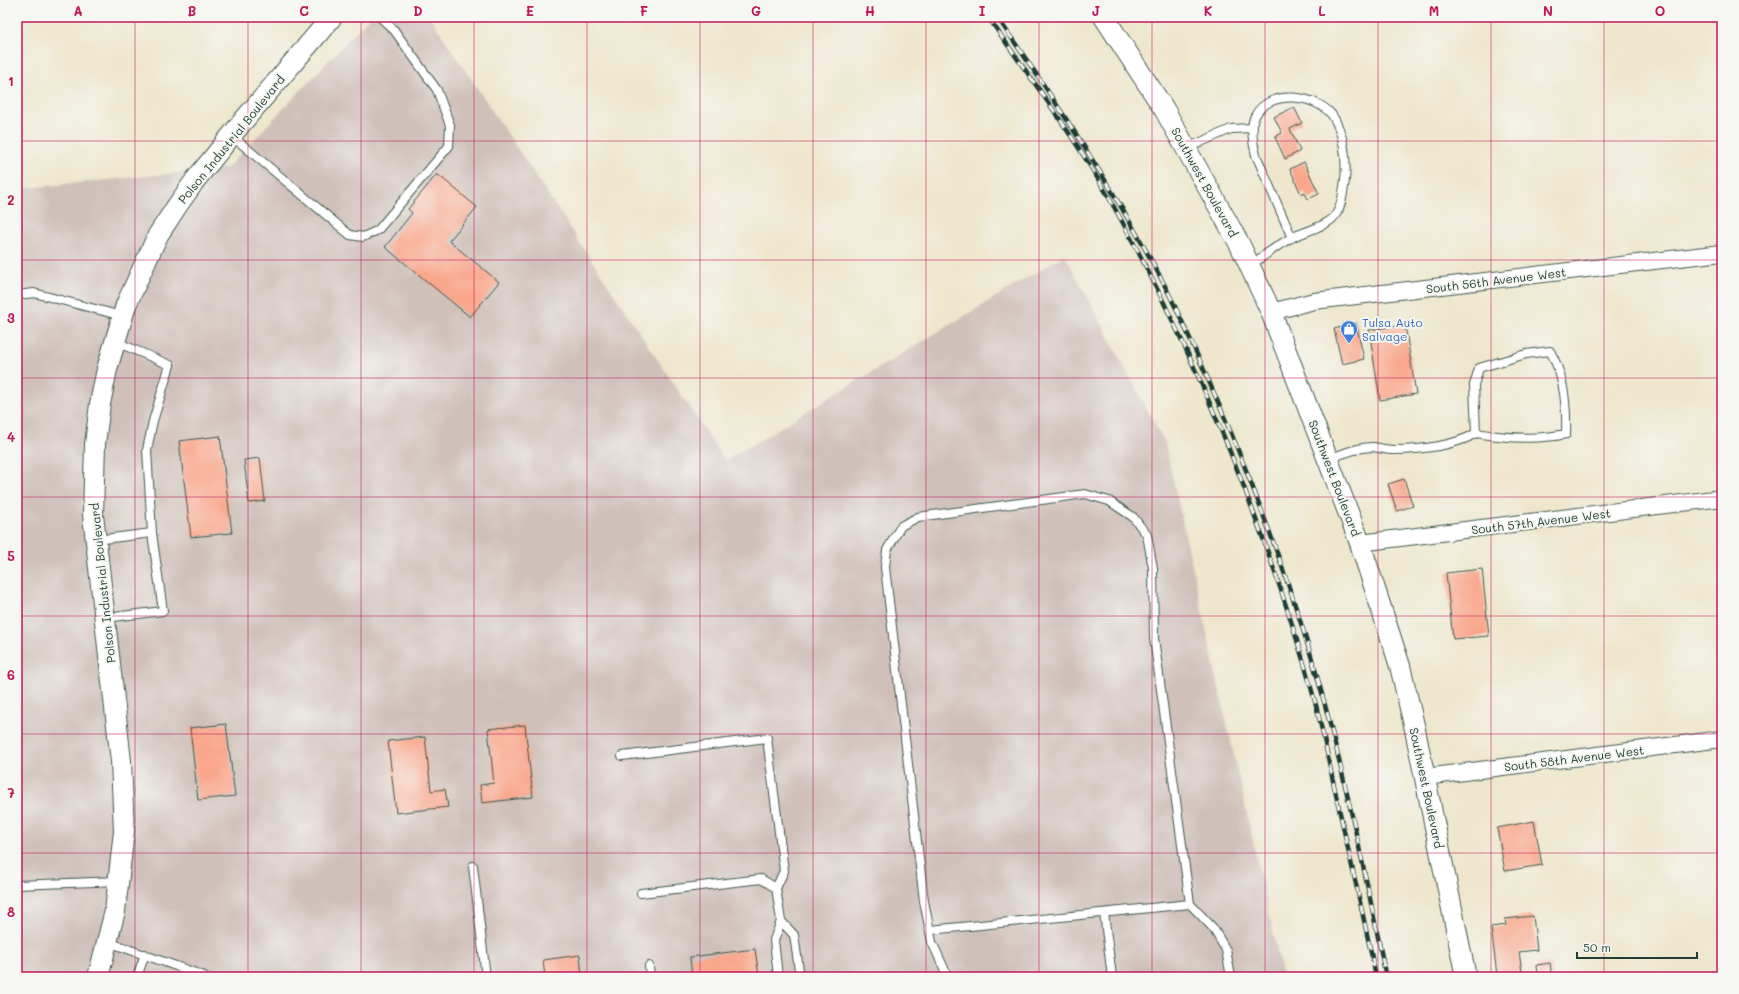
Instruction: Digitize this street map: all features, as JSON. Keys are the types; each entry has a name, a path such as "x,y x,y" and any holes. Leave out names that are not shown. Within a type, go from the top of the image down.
{"street":[{"name":"Polson Industrial Boulevard","path":"98,977 108,942 119,881 124,831 124,798 121,761 95,540 93,475 100,404 114,341 136,281 158,235 196,179 231,135 332,17"},
{"name":"Southwest Boulevard","path":"1104,17 1164,109 1187,148 1250,266 1271,312 1360,543 1400,666 1425,777 1466,977"},
{"name":"South 56th Avenue West","path":"1271,312 1314,301 1722,253"},
{"name":"South 57th Avenue West","path":"1360,543 1722,498"},
{"name":"South 58th Avenue West","path":"1425,777 1722,739"}],"lane":[{"path":"231,135 350,235 363,237 378,230 450,146 450,125 437,90 394,30 380,17"},
{"path":"1250,266 1273,248 1332,219 1342,202 1346,171 1344,146 1339,128 1331,114 1304,99 1290,97 1279,98 1268,102 1255,116 1252,141 1256,155 1292,238"},
{"path":"1187,148 1230,129 1254,128"},
{"path":"17,295 34,293 122,316"},
{"path":"104,619 163,611 152,534 147,450 153,421 170,365 114,341"},
{"path":"1327,459 1348,452 1372,447 1394,450 1464,441 1476,434 1500,438 1553,437 1566,434 1567,415 1559,366 1550,351 1526,354 1479,368 1474,385 1476,434"},
{"path":"948,977 932,942 923,894 885,567 888,550 901,526 918,517 1085,494 1109,501 1133,517 1147,535 1153,568 1154,638 1190,904 1213,928 1226,950 1231,977"},
{"path":"95,540 152,534"},
{"path":"622,756 767,738 784,871 776,888 781,921 774,940 778,977"},
{"path":"473,866 486,977"},
{"path":"641,893 761,879 776,888"},
{"path":"17,885 119,881"},
{"path":"930,930 1190,904"},
{"path":"1104,913 1112,977"},
{"path":"781,921 794,935 800,977"},
{"path":"108,942 207,977"},
{"path":"137,977 145,954"},
{"path":"649,966 650,977"}],"shaded area":[{"path":"370,17 430,17 725,461 1065,255 1165,443 1283,977 17,977 17,189 227,168"}],"building":[{"path":"1294,107 1302,123 1290,129 1300,151 1285,159 1275,137 1282,133 1274,117"},
{"path":"1304,162 1319,194 1308,199 1304,192 1301,194 1290,169"},
{"path":"437,174 477,207 449,241 499,282 470,317 385,247 412,213 408,209"},
{"name":"Tulsa Auto Salvage","path":"1356,323 1364,359 1342,364 1334,329"},
{"path":"1405,325 1416,394 1380,400 1369,330"},
{"path":"220,436 232,533 191,537 179,441"},
{"path":"260,458 265,501 249,503 244,460"},
{"path":"1404,479 1413,506 1397,511 1388,484"},
{"path":"1482,569 1489,636 1453,639 1446,573"},
{"path":"226,724 235,796 198,800 190,728"},
{"path":"525,725 533,797 482,803 480,785 494,783 488,729"},
{"path":"425,737 431,791 445,789 448,807 396,813 388,741"},
{"path":"1534,821 1542,865 1505,871 1497,828"},
{"path":"1533,916 1537,950 1519,952 1522,972 1497,975 1491,927 1506,925 1505,919"},
{"path":"755,949 759,977 692,977 690,957"},
{"path":"580,955 582,977 545,977 543,960"},
{"path":"1550,963 1552,977 1538,977 1537,965"},
{"path":"424,973 425,977 399,977 399,976"}],"railway":[{"path":"988,17 1080,150 1108,196 1171,317 1227,444 1276,574 1316,705 1376,977"},
{"path":"997,17 1042,82 1126,215 1164,284 1181,319 1229,428 1282,565 1305,635 1334,739 1365,875 1386,977"}],"place":[{"name":"Tulsa Auto Salvage","path":"1349,344"}]}
